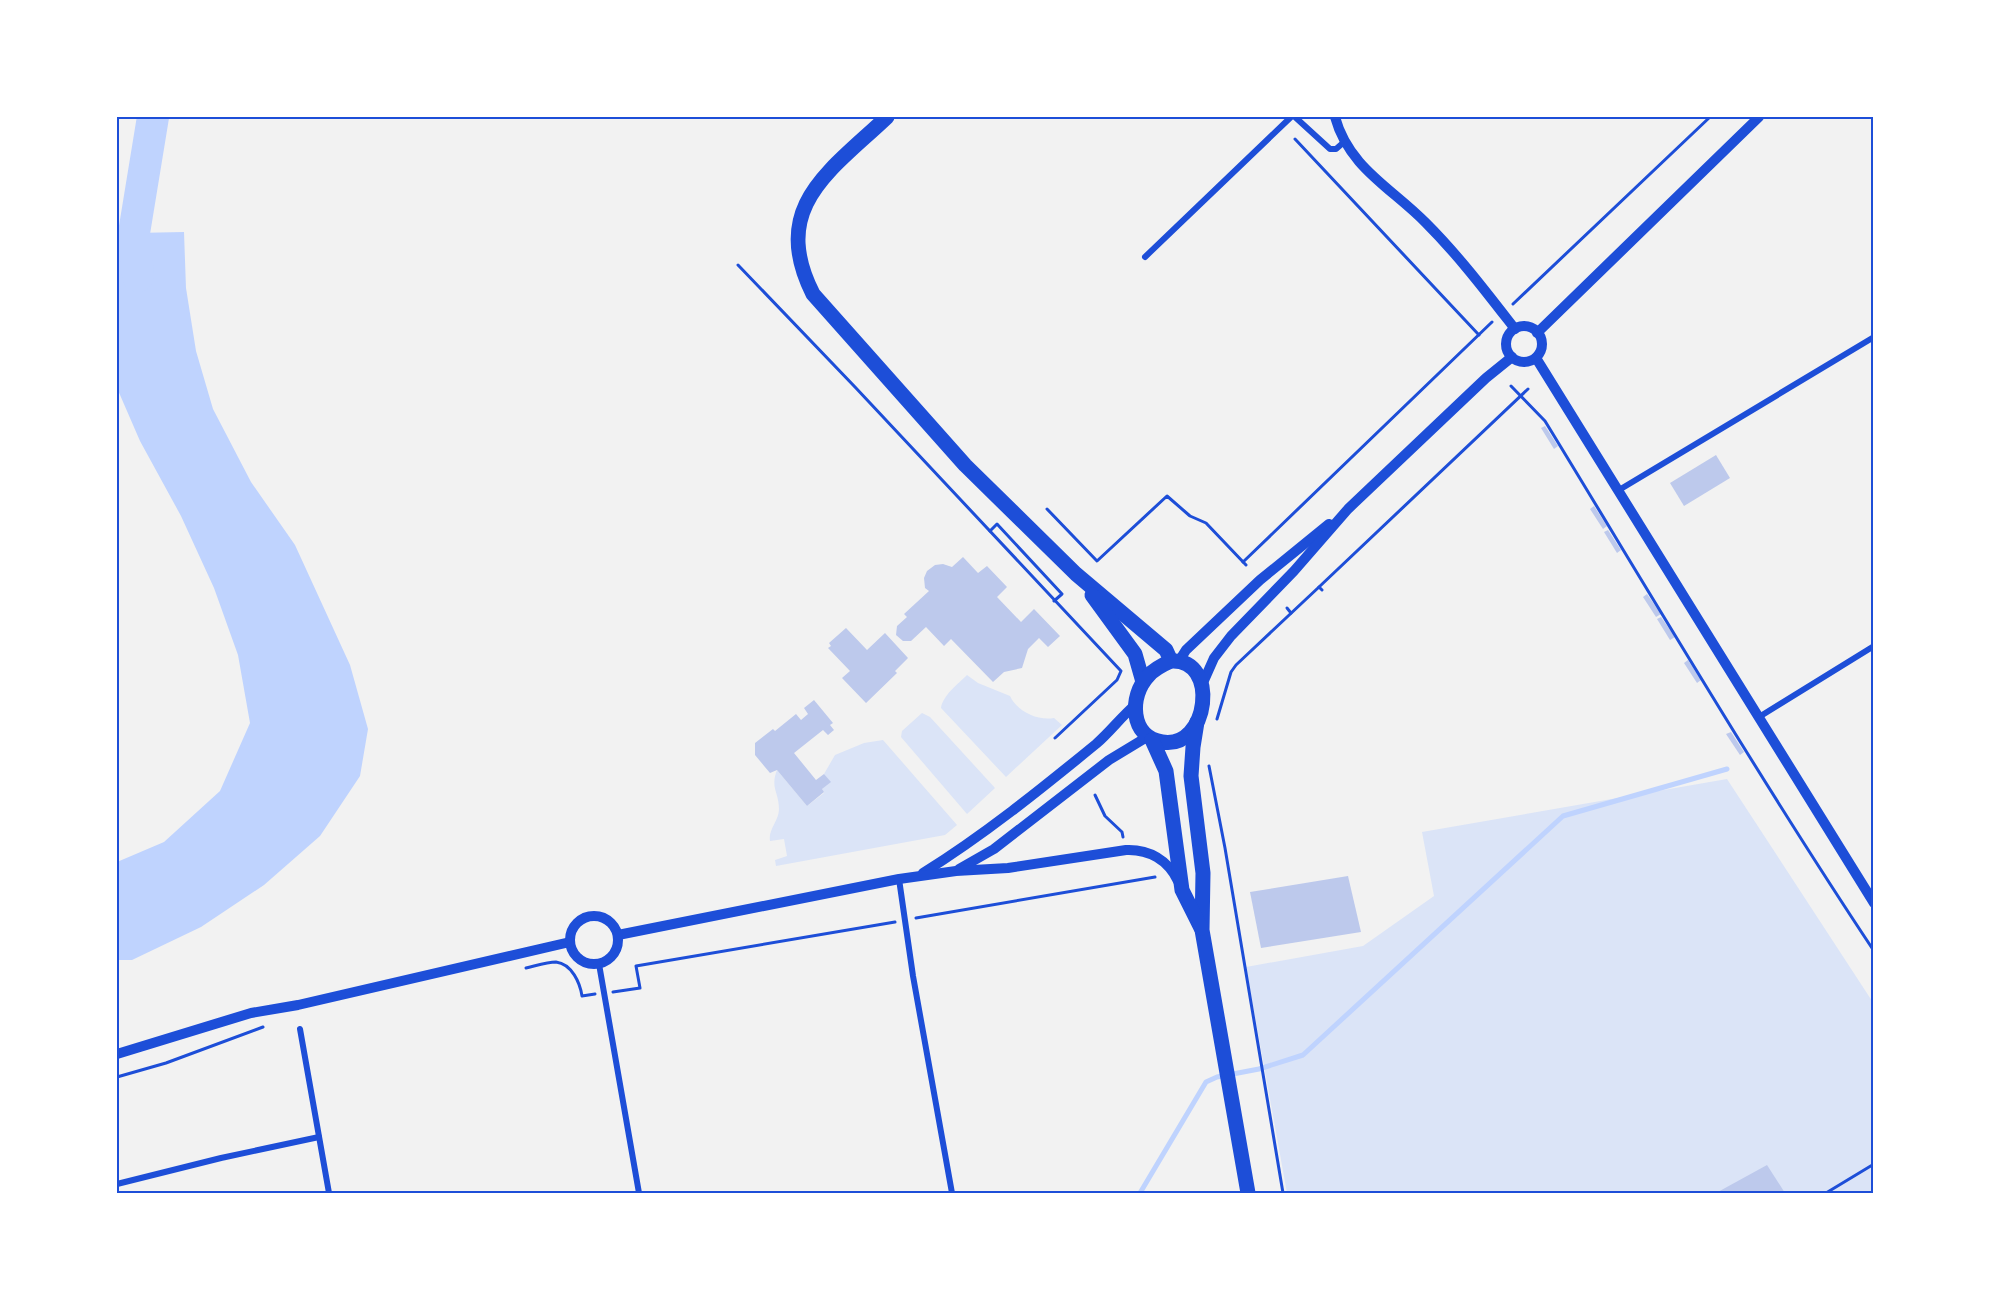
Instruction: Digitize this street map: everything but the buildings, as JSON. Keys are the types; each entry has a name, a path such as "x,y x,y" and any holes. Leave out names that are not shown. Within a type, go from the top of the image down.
{"main road":[{"path":"887,117 829,172 808,197 798,225 797,238 798,257 804,277 813,294 824,307 965,465 1076,574 1166,650 1175,661 1193,669 1199,677 1204,696 1197,722 1191,776 1203,873 1202,930 1248,1193"},
{"path":"1076,574 1135,654 1143,682"},
{"path":"1175,661 1155,669 1143,682 1135,705 1137,722 1141,730 1150,738 1164,743 1186,736 1197,722"},
{"path":"1150,738 1166,771 1182,890 1202,930"}],"street":[{"path":"1145,257 1293,117 1330,149 1336,149 1344,142"},
{"path":"1335,117 1344,142 1358,163 1426,222 1471,273 1515,329"},
{"path":"1537,333 1759,117"},
{"path":"1529,327 1537,333 1542,343 1536,358 1526,362 1512,357 1506,345 1515,329 1529,327"},
{"path":"1619,490 1874,337"},
{"path":"1175,661 1260,580 1348,509 1486,378 1512,357"},
{"path":"1536,358 1874,903"},
{"path":"1202,685 1214,657 1230,636 1294,571 1348,509"},
{"path":"1759,717 1874,646"},
{"path":"921,875 979,835 1098,742 1135,705"},
{"path":"956,871 994,849 1109,760 1150,738"},
{"path":"618,935 921,875 1008,868 1136,850 1160,859 1171,870 1182,890"},
{"path":"899,879 913,976 952,1193"},
{"path":"591,916 602,916 611,922 619,942 612,957 599,964 582,962 573,953 570,942 570,934 576,924 591,916"},
{"path":"117,1054 251,1013 298,1005 570,942"},
{"path":"599,964 639,1193"},
{"path":"300,1029 329,1193"},
{"path":"117,1184 319,1137"}],"path":[{"path":"1514,303 1710,117"},
{"path":"1295,139 1479,335"},
{"path":"738,265 1120,671 1117,680 1055,738"},
{"path":"1047,509 1097,561 1167,496 1190,516 1206,523 1245,564 1490,324"},
{"path":"1511,386 1545,421 1776,797 1874,951"},
{"path":"1216,720 1236,665 1320,588 1528,388"},
{"path":"990,531 997,524 1062,594 1054,601"},
{"path":"1287,608 1291,613"},
{"path":"1208,762 1225,848 1284,1193"},
{"path":"1095,795 1105,816 1122,832 1124,840"},
{"path":"640,988 636,966 1155,877"},
{"path":"522,969 556,962 566,966 580,984 582,996"},
{"path":"117,1077 166,1063 267,1025"},
{"path":"1826,1193 1874,1164"}],"shaded area":[{"path":"967,675 978,683 1010,696 1017,706 1028,714 1041,718 1054,718 1062,725 1006,777 941,708 948,694"},
{"path":"922,713 930,717 995,788 967,814 901,737 902,731"},
{"path":"883,740 957,825 945,835 776,866 775,860 787,856 784,839 770,841 779,809 775,786 777,770 807,806 824,793 822,789 830,782 824,774 835,755 864,743"},
{"path":"1727,779 1874,1004 1874,1193 1287,1193 1246,967 1363,946 1434,896 1422,832"}],"water":[{"path":"184,232 186,288 196,351 213,409 251,482 295,545 350,665 368,729 360,776 320,836 264,885 201,927 132,960 117,960 117,862 164,842 220,791 250,723 238,655 214,588 181,516 140,441 117,388 117,235"}],"waterway":[{"path":"138,276 134,233 153,117"},
{"path":"1140,1193 1206,1082 1217,1077 1259,1069 1303,1055 1563,816 1727,769"}]}
